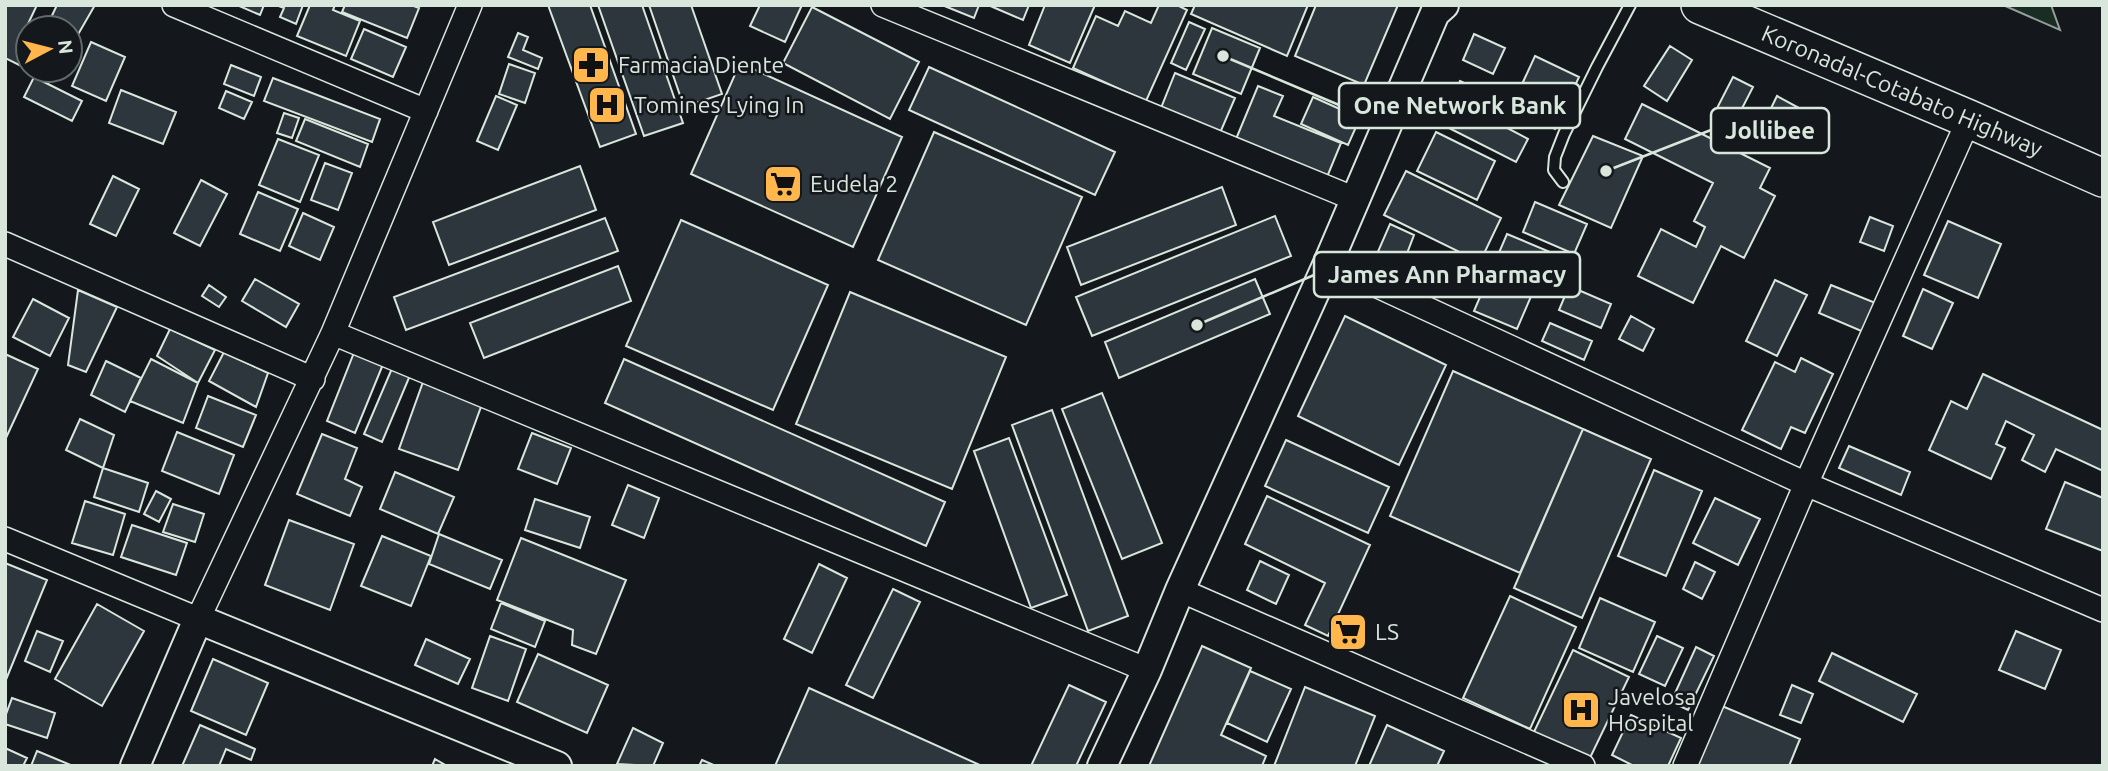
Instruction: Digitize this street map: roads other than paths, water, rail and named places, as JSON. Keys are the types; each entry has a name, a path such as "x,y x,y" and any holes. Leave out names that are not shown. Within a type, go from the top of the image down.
{"highway":[{"name":"Koronadal-Cotabato Highway","path":"1700,5 2103,178"}],"street":[{"path":"174,5 426,111"},
{"path":"135,766 198,619 313,379 470,5"},
{"path":"883,5 1355,200"},
{"path":"1102,766 1328,263 1437,8"},
{"path":"1685,766 1806,484 1969,119"},
{"path":"5,244 313,379"},
{"path":"1328,263 1806,484 2103,610"},
{"path":"333,333 1147,670"},
{"path":"5,539 557,766"},
{"path":"1180,590 1583,766"}],"lane":[{"path":"1563,182 1555,170 1555,157 1597,67 1630,5"}],"place":[{"name":"One Network Bank","path":"1223,56"},
{"name":"Farmacia Diente","path":"591,65"},
{"name":"Tomines Lying In","path":"607,105"},
{"name":"Jollibee","path":"1606,171"},
{"name":"Eudela 2","path":"783,184"},
{"name":"James Ann Pharmacy","path":"1197,325"},
{"name":"LS","path":"1348,632"},
{"name":"Javelosa Hospital","path":"1581,710"}]}
